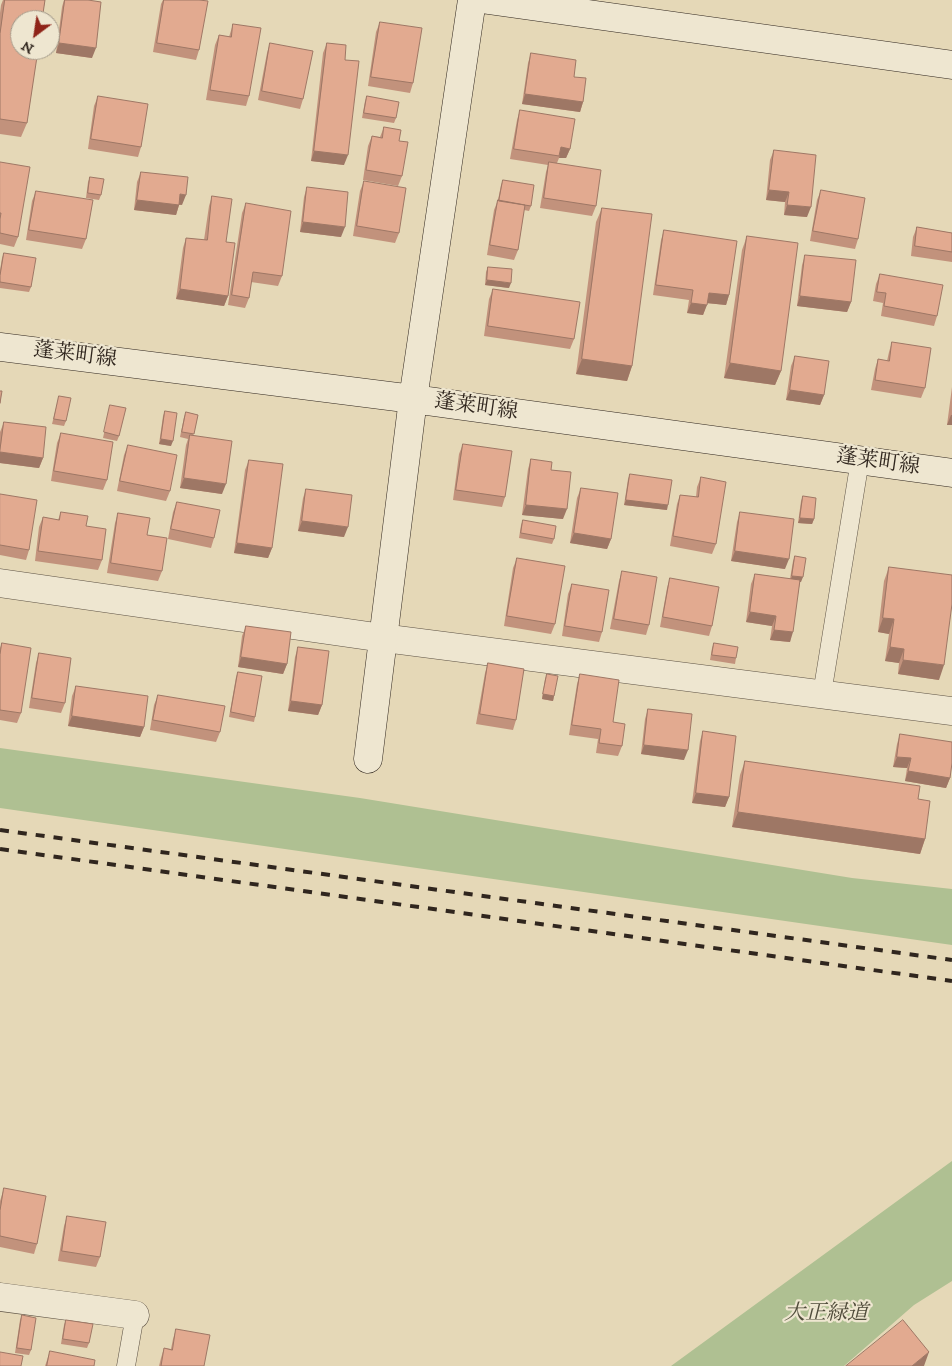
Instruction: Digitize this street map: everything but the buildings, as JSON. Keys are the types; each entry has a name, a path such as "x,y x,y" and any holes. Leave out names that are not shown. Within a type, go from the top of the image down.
{"street":[{"path":"368,759 413,399 472,0"},
{"path":"488,0 952,65"},
{"name":"蓬莱町線","path":"0,347 413,399 952,473"},
{"path":"0,583 383,638 952,711"},
{"path":"0,1297 135,1315"}],"lane":[{"path":"822,694 860,460"},
{"path":"126,1366 135,1315"}],"green space":[{"path":"0,748 360,798 852,878 952,889 952,945 0,808"},
{"name":"大正緑道","path":"952,1161 952,1281 914,1305 844,1366 671,1366"}],"railway":[{"path":"0,830 952,960"},
{"path":"0,849 952,981"}]}
